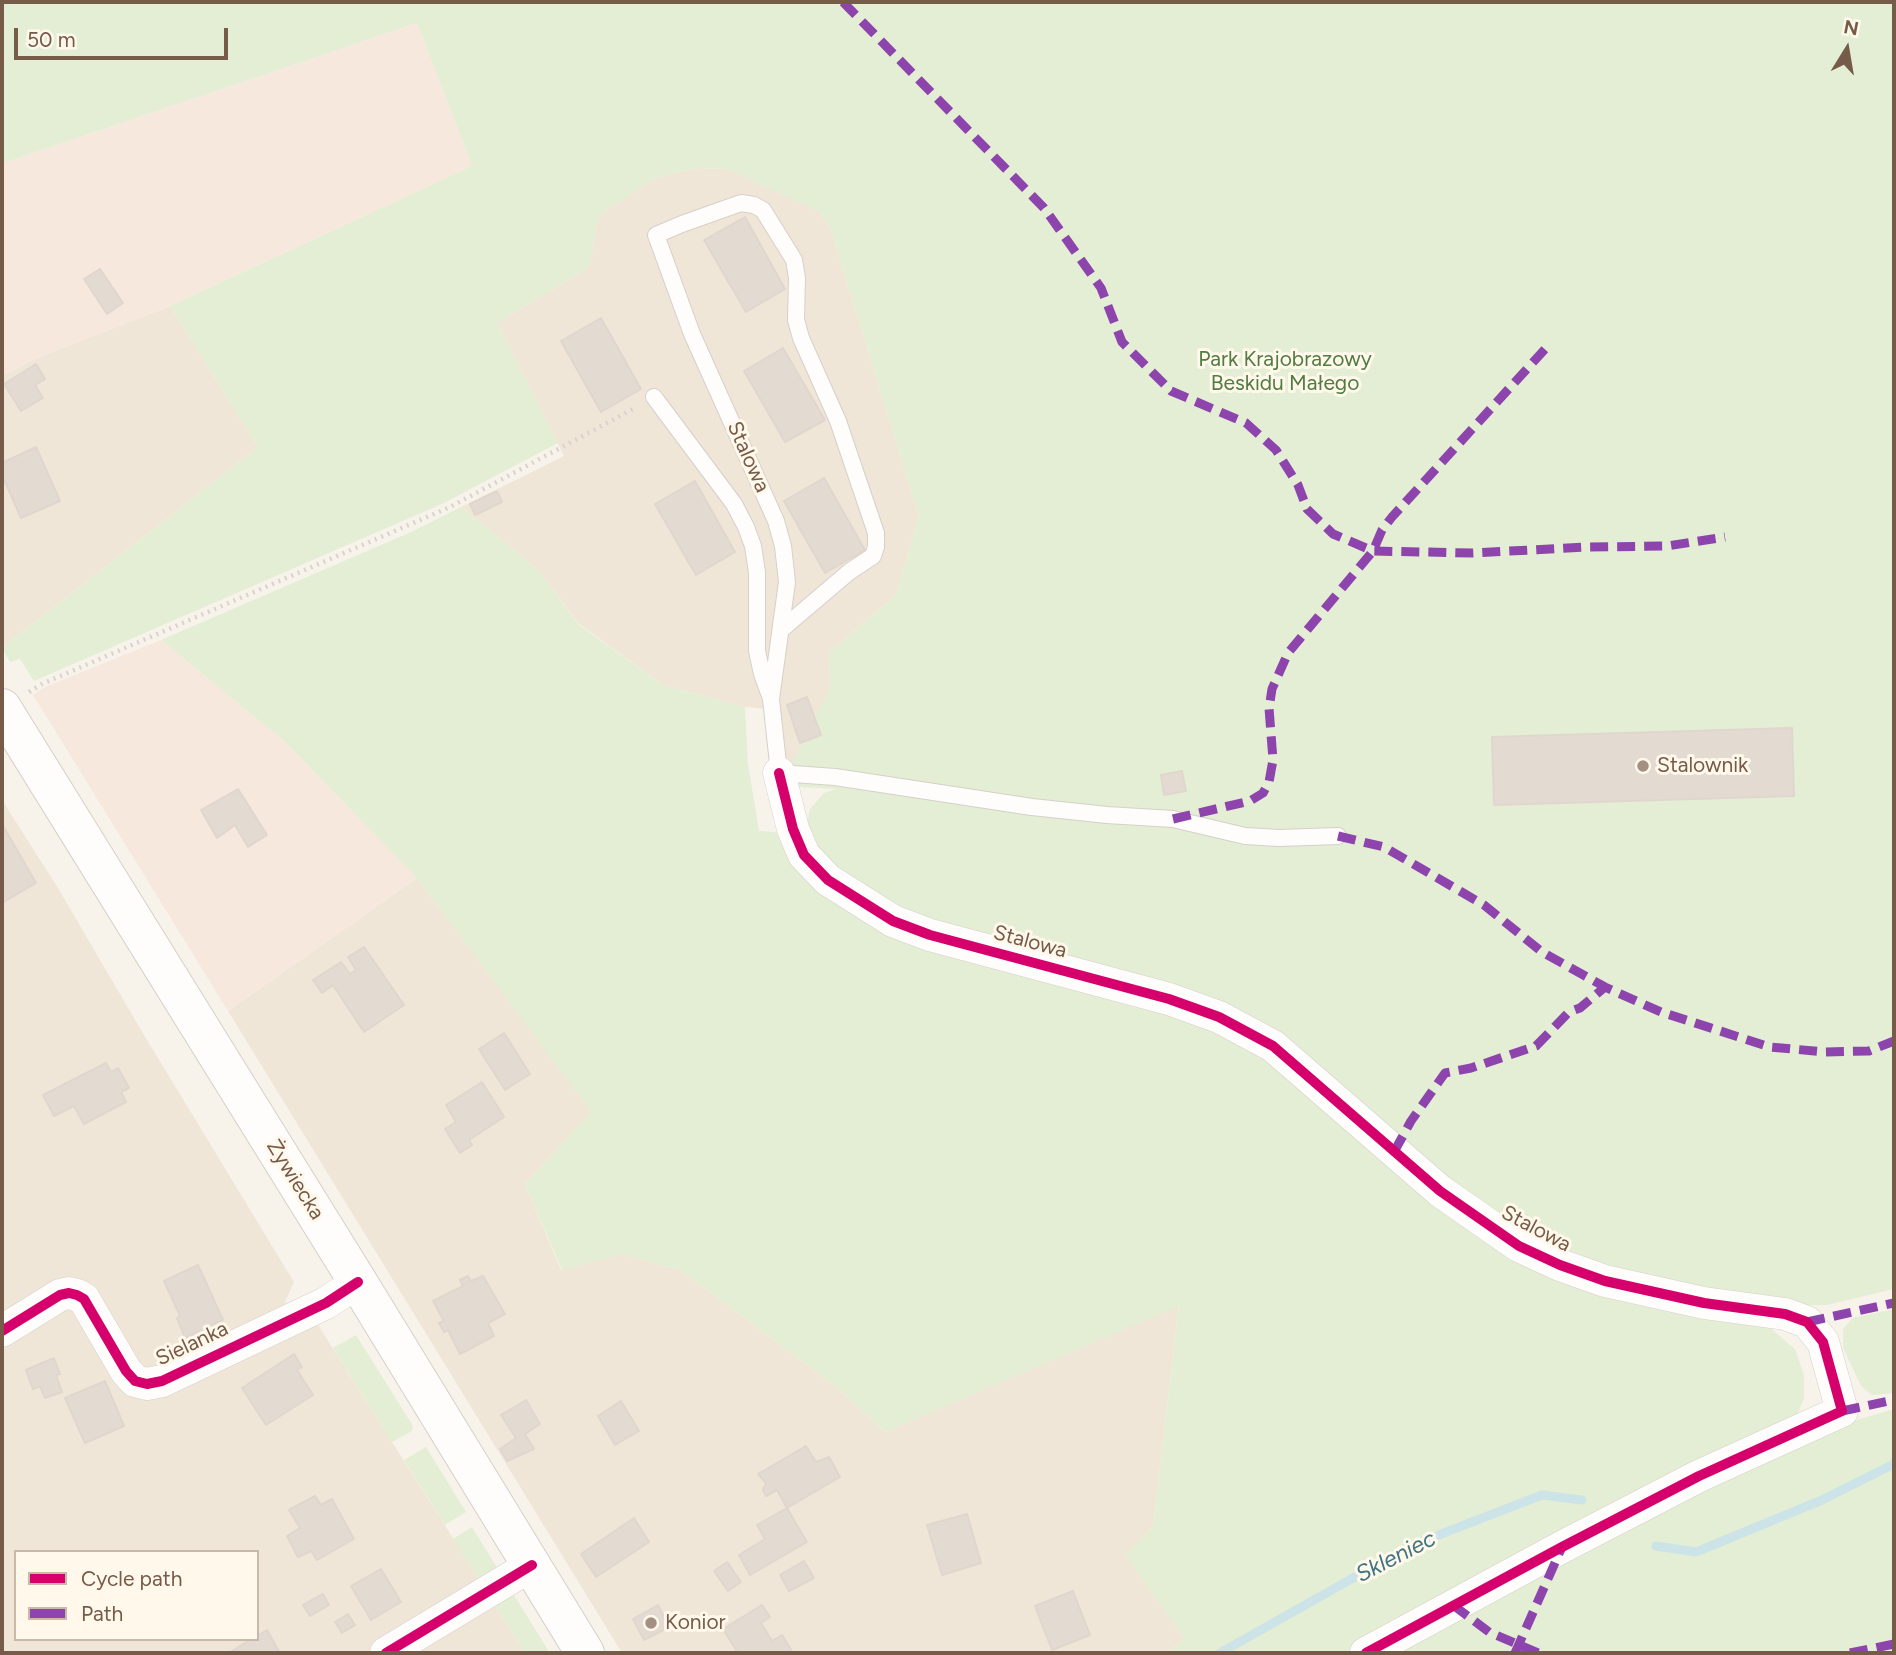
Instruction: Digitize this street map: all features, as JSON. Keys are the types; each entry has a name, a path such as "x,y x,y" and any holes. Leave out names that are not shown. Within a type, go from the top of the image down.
{"main road":[{"name":"Żywiecka","path":"13,701 358,1282 585,1653"}],"street":[{"name":"Stalowa","path":"779,773 790,819 804,855 828,880 893,921 930,935 1169,999 1219,1017 1273,1046 1440,1191 1519,1246 1560,1265 1605,1281 1704,1303 1785,1314 1807,1322 1823,1342 1842,1411 1699,1476 1366,1653"},
{"name":"Sielanka","path":"2,1331 60,1295 77,1295 84,1299 126,1371 135,1381 147,1384 162,1381 326,1303 358,1282"},
{"path":"386,1653 532,1565"}],"lane":[{"name":"Stalowa","path":"779,773 771,699 787,582 783,546 776,521 692,334 656,235 741,203 763,210 794,260 797,278 796,320 800,338 838,421 876,533 873,556 849,572 782,629"},
{"path":"654,397 734,504 746,527 753,546 757,572 757,651 771,699"},
{"path":"779,773 835,777 1107,816 1173,819 1245,836 1338,836"}],"path":[{"path":"13,701 42,684 450,507 622,416"}],"shaded area":[{"path":"417,23 472,166 170,306 32,360 2,376 2,165"},
{"path":"697,168 763,170 802,182 831,230 919,516 897,594 829,653 833,770 785,764 780,710 745,707 663,685 579,624 538,570 461,507 564,456 497,323 589,267 599,215 655,178"},
{"path":"170,306 258,447 2,648 2,376 32,360"},
{"path":"161,640 284,741 417,878 228,1011 33,695 45,687"},
{"path":"2,800 58,888 294,1282 285,1302 293,1309 144,1374 95,1300 2,1324"},
{"path":"417,878 592,1112 525,1184 561,1270 622,1254 680,1270 835,1386 885,1432 1179,1305 1153,1527 1126,1555 1185,1639 1167,1653 622,1653 228,1011"},
{"path":"67,1302 132,1387 313,1317 482,1584 369,1653 2,1653 2,1338"},
{"path":"491,1600 525,1653 402,1653"}],"green space":[{"name":"Park Krajobrazowy Beskidu Małego","path":"2,2 1894,2 1894,1289 1827,1305 1784,1305 1607,1273 1517,1236 1275,1040 929,928 826,870 806,828 810,809 824,793 836,789 781,786 830,687 829,653 897,594 919,516 831,230 820,212 727,169 697,168 655,178 599,215 589,267 497,323 558,443 444,503 34,681 20,659 10,662 2,648 258,447 170,306 472,166 417,23 2,165","holes":["1110,808 1248,832 1343,829 1344,843 1279,845 1172,826"]},
{"path":"461,507 538,570 579,625 663,685 745,707 748,764 759,831 783,833 823,884 1165,1007 1269,1054 1487,1235 1769,1327 1795,1349 1804,1375 1804,1398 1798,1413 1782,1425 1346,1653 1167,1653 1185,1639 1125,1555 1153,1527 1179,1306 885,1432 835,1386 680,1270 622,1254 562,1270 525,1184 591,1112 417,878 284,741 161,640 411,532"},
{"path":"1894,1309 1894,1393 1872,1395 1861,1386 1843,1348 1843,1329 1852,1318"},
{"path":"356,1335 413,1426 412,1431 392,1442 333,1348"},
{"path":"1894,1409 1894,1653 1398,1653 1703,1486 1850,1422"},
{"path":"426,1447 466,1512 445,1525 404,1460"},
{"path":"472,1527 499,1571 482,1584 453,1539"},
{"path":"512,1592 548,1650 543,1653 525,1653 491,1600"}],"building":[{"path":"745,217 785,289 746,312 704,240"},
{"path":"100,269 123,303 107,314 84,279"},
{"path":"601,318 641,389 601,412 561,341"},
{"path":"783,348 825,420 785,442 744,371"},
{"path":"36,364 45,379 35,385 43,398 21,411 4,384"},
{"path":"36,447 60,501 21,518 2,475 2,463"},
{"path":"824,478 865,550 825,573 784,501"},
{"path":"695,481 735,552 696,575 655,504"},
{"path":"497,491 502,502 475,515 470,504"},
{"path":"807,697 821,735 800,743 787,705"},
{"name":"Stalownik","path":"1792,728 1794,796 1494,805 1492,737"},
{"path":"1182,771 1186,791 1164,795 1161,775"},
{"path":"238,789 267,835 248,847 235,825 217,838 201,810"},
{"path":"2,824 36,883 2,903"},
{"path":"364,947 404,1005 364,1032 333,985 322,993 313,980 341,962 350,974 356,970 348,957"},
{"path":"504,1033 530,1074 505,1090 479,1049"},
{"path":"106,1063 111,1072 118,1068 129,1088 121,1092 126,1102 84,1124 74,1106 54,1116 43,1095"},
{"path":"482,1082 504,1117 469,1140 472,1145 460,1153 445,1129 456,1122 446,1105"},
{"path":"198,1265 223,1320 185,1338 177,1318 180,1316 164,1281"},
{"path":"468,1276 471,1281 483,1276 505,1314 488,1323 494,1336 460,1354 448,1330 444,1332 439,1323 444,1321 433,1301 463,1286 460,1280"},
{"path":"294,1354 302,1367 297,1370 313,1395 266,1425 242,1388"},
{"path":"54,1358 60,1374 56,1375 62,1392 45,1398 40,1386 33,1389 26,1370"},
{"path":"105,1381 124,1426 85,1443 65,1398"},
{"path":"526,1400 540,1424 525,1434 534,1449 507,1461 500,1449 516,1438 501,1415"},
{"path":"621,1401 639,1431 615,1445 598,1416"},
{"path":"806,1446 816,1462 829,1457 840,1477 787,1508 777,1490 766,1496 763,1490 766,1483 758,1474"},
{"path":"315,1496 321,1505 332,1499 354,1539 317,1560 311,1551 298,1557 287,1536 300,1528 289,1510"},
{"path":"787,1508 807,1542 750,1575 739,1555 765,1539 757,1525"},
{"path":"967,1514 981,1563 942,1575 927,1525"},
{"path":"634,1518 649,1542 596,1577 581,1554"},
{"path":"804,1561 814,1578 789,1591 780,1575"},
{"path":"727,1562 741,1582 728,1591 714,1571"},
{"path":"381,1569 401,1602 371,1620 351,1586"},
{"path":"1073,1591 1090,1635 1052,1650 1035,1606"},
{"path":"323,1594 329,1605 310,1616 303,1605"},
{"name":"Konior","path":"658,1605 669,1627 644,1640 633,1619"},
{"path":"762,1605 770,1617 761,1623 772,1641 782,1635 793,1653 738,1653 723,1629"},
{"path":"348,1614 355,1625 342,1633 335,1622"},
{"path":"267,1630 280,1653 229,1653 248,1641 259,1641 259,1635"}],"waterway":[{"name":"Skleniec","path":"1656,1546 1696,1552 1822,1500 1894,1464"},
{"name":"Skleniec","path":"1220,1653 1410,1546 1542,1495 1582,1500"}],"marked path":[{"path":"843,2 1044,208 1101,288 1122,342 1171,391 1246,423 1276,450 1298,485 1307,509 1333,534 1373,551 1473,553 1667,546 1725,537"},
{"path":"1173,819 1250,801 1263,793 1269,782 1273,760 1269,708 1272,689 1288,653 1373,551 1382,530 1392,517 1546,348"},
{"path":"1338,836 1384,847 1484,905 1542,952 1605,987"},
{"path":"1394,1152 1411,1121 1445,1073 1471,1068 1536,1046 1569,1012 1580,1008 1605,987 1661,1012 1770,1047 1825,1052 1869,1051 1894,1041"},
{"path":"1807,1322 1894,1303"},
{"path":"1842,1411 1894,1400"},
{"path":"1515,1653 1562,1547"},
{"path":"1453,1605 1489,1632 1538,1653"},
{"path":"1850,1653 1894,1644"}],"cycle path":[{"path":"779,773 793,829 804,855 828,880 893,921 930,935 1169,999 1219,1017 1273,1046 1440,1191 1519,1246 1560,1265 1605,1281 1704,1303 1785,1314 1807,1322 1823,1342 1842,1411 1699,1476 1366,1653"},
{"path":"2,1331 60,1295 77,1295 84,1299 126,1371 135,1381 147,1384 162,1381 326,1303 358,1282"},
{"path":"386,1653 532,1565"}],"place":[{"name":"Stalownik","path":"1643,766"},
{"name":"Konior","path":"651,1623"}]}
